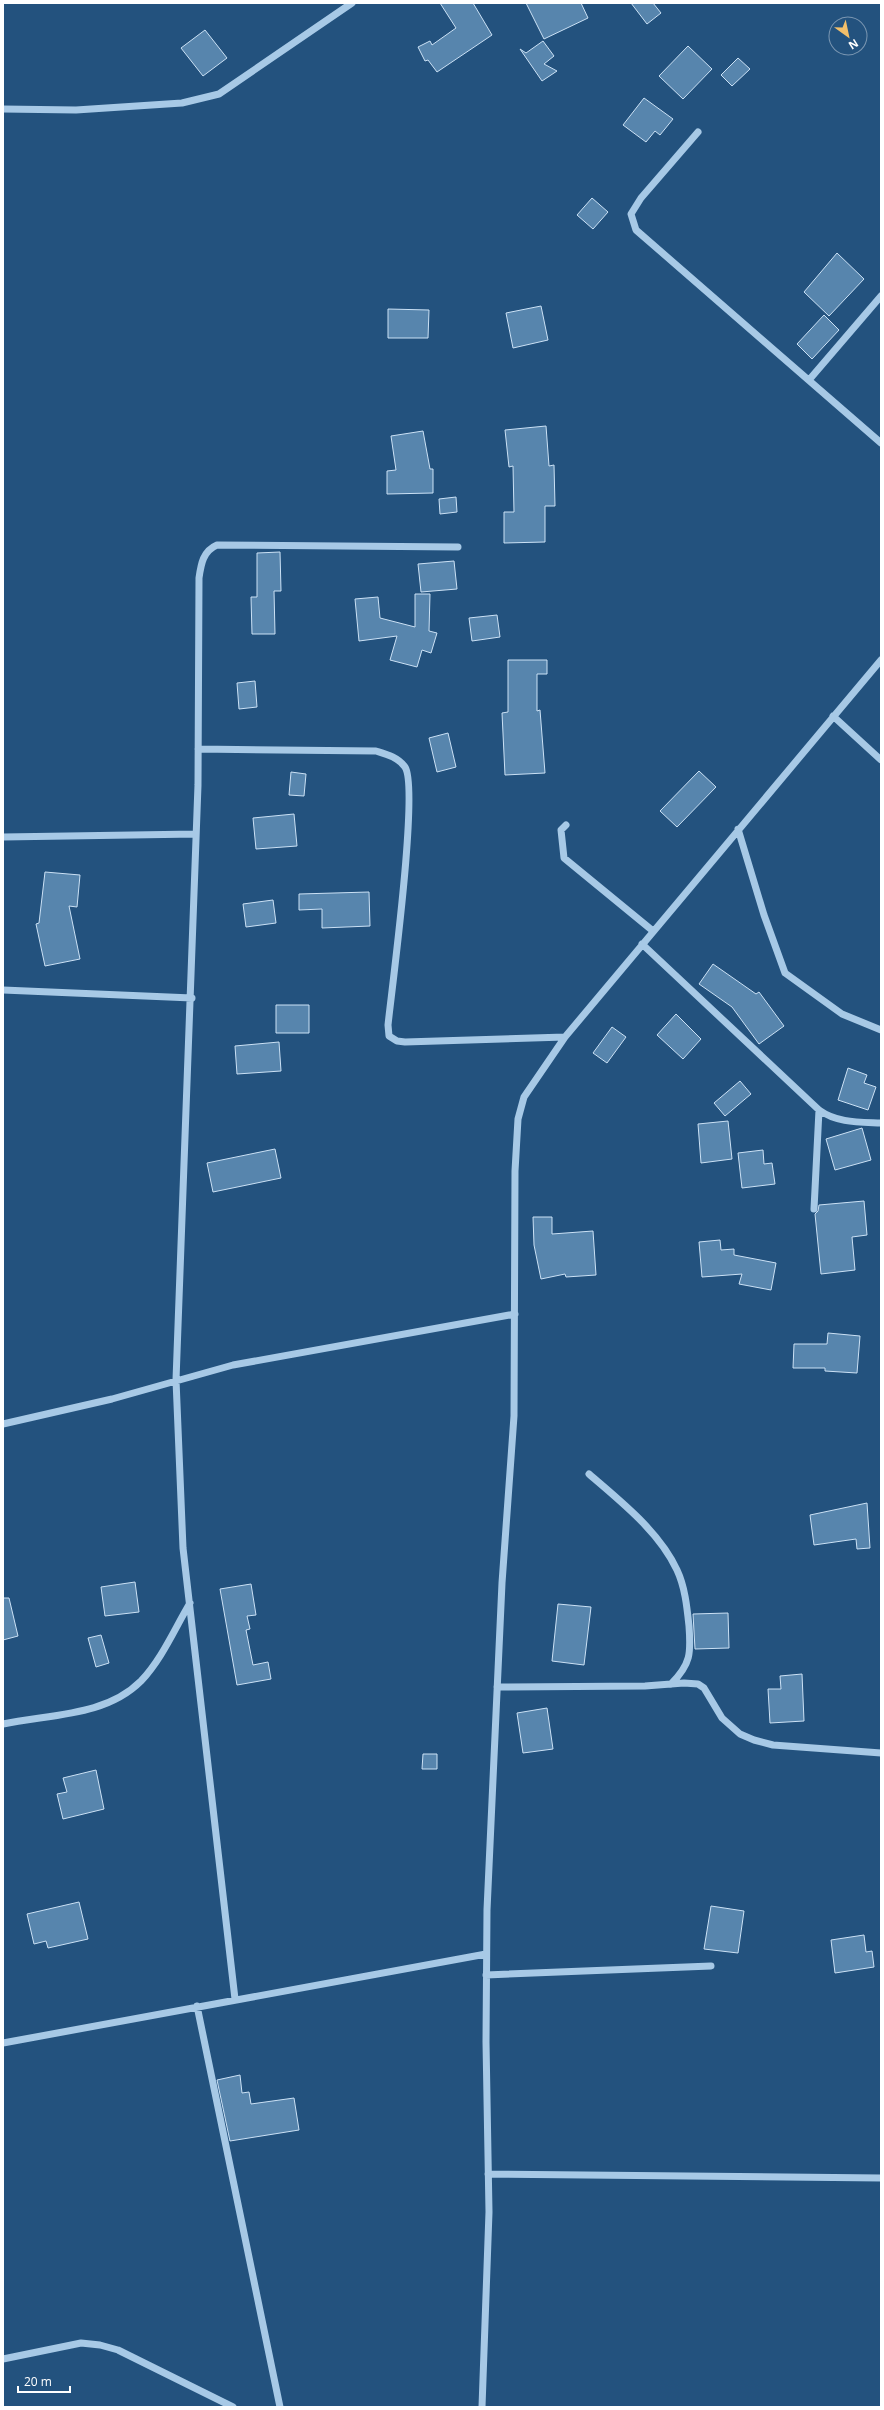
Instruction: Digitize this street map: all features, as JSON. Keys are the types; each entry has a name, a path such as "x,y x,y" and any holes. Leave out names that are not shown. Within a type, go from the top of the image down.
{"street":[{"path":"3,109 76,110 182,103 219,94 352,3"},
{"path":"698,132 641,198 631,214 636,230 881,443"},
{"path":"808,380 881,296"},
{"path":"236,1999 183,1548 176,1380 192,998 198,749 199,578 205,555 210,548 230,545 458,547"},
{"path":"482,2407 489,2212 486,1954 497,1687 514,1416 515,1171 518,1119 527,1091 565,1037 881,660"},
{"path":"833,716 881,760"},
{"path":"198,749 376,751 393,756 405,767 409,785 406,861 388,1025 389,1036 405,1042 565,1037"},
{"path":"566,825 561,830 564,858 653,931"},
{"path":"738,829 764,915 785,973 842,1014 881,1030"},
{"path":"3,837 196,834"},
{"path":"642,944 819,1110 829,1117 841,1120 881,1123"},
{"path":"3,990 192,998"},
{"path":"814,1209 819,1110"},
{"path":"3,1424 112,1399 233,1365 514,1314"},
{"path":"588,1474 626,1507 659,1543 676,1569 687,1606 689,1654 684,1671 671,1684"},
{"path":"3,1724 66,1714 100,1706 124,1694 145,1675 162,1652 190,1603"},
{"path":"497,1687 645,1686 698,1684 704,1688 722,1718 740,1734 754,1740 773,1745 881,1753"},
{"path":"3,2043 197,2006 486,1954"},
{"path":"486,1975 711,1966"},
{"path":"197,2006 280,2407"},
{"path":"488,2174 881,2178"},
{"path":"3,2359 81,2343 100,2345 118,2350 233,2407"}],"building":[{"path":"440,3 473,3 492,35 437,72 428,60 425,61 418,47 430,41 432,45 456,28"},
{"path":"526,3 581,3 588,18 544,39"},
{"path":"631,3 653,3 661,13 647,24"},
{"path":"205,30 227,58 203,76 181,48"},
{"path":"543,41 554,56 544,64 557,71 542,81 520,49 526,53"},
{"path":"688,46 712,69 683,99 659,76"},
{"path":"738,58 750,69 732,86 721,75"},
{"path":"644,98 673,119 660,135 655,131 646,142 623,125"},
{"path":"592,198 608,212 593,229 577,215"},
{"path":"837,253 864,279 829,316 804,292"},
{"path":"541,306 548,340 513,348 506,313"},
{"path":"388,309 429,310 428,338 388,338"},
{"path":"824,315 839,330 812,359 797,344"},
{"path":"546,426 549,466 554,465 555,506 545,506 545,542 504,543 504,512 514,512 513,466 509,467 505,430"},
{"path":"423,431 430,469 433,469 433,493 387,494 387,471 396,470 391,436"},
{"path":"456,497 457,512 440,514 439,499"},
{"path":"280,552 281,591 274,591 275,634 252,634 251,597 257,597 257,553"},
{"path":"454,561 457,589 421,592 418,564"},
{"path":"415,594 430,594 429,631 437,633 431,653 422,650 417,667 390,660 397,636 359,641 355,599 378,597 380,618 415,627"},
{"path":"497,615 500,637 472,641 469,618"},
{"path":"508,660 547,660 547,674 537,674 537,711 540,710 545,773 505,775 502,713 508,712"},
{"path":"255,681 257,707 239,709 237,683"},
{"path":"448,733 456,767 437,772 429,738"},
{"path":"699,771 716,787 677,827 660,811"},
{"path":"291,772 306,774 304,796 289,795"},
{"path":"294,814 297,846 256,849 253,818"},
{"path":"45,872 80,875 77,907 69,906 80,959 45,966 36,924 39,923"},
{"path":"369,892 370,926 322,928 322,909 299,910 299,894"},
{"path":"273,900 276,923 246,927 243,904"},
{"path":"713,964 756,994 759,992 784,1026 759,1044 732,1007 699,984"},
{"path":"276,1005 309,1005 309,1033 276,1033"},
{"path":"676,1014 701,1039 683,1059 657,1035"},
{"path":"612,1027 626,1037 607,1063 593,1053"},
{"path":"279,1042 281,1071 237,1074 235,1046"},
{"path":"848,1068 867,1075 864,1083 876,1087 868,1110 838,1100"},
{"path":"740,1081 751,1094 725,1116 714,1103"},
{"path":"728,1121 732,1159 701,1163 698,1124"},
{"path":"862,1128 871,1160 835,1170 826,1139"},
{"path":"275,1149 281,1178 213,1192 207,1163"},
{"path":"763,1150 764,1164 772,1163 775,1184 742,1188 738,1153"},
{"path":"864,1201 867,1235 852,1237 855,1270 821,1274 815,1214 818,1211 819,1205"},
{"path":"533,1217 552,1217 552,1234 593,1231 596,1275 566,1277 565,1274 541,1279 534,1245"},
{"path":"720,1240 721,1250 734,1249 734,1255 776,1263 771,1290 739,1284 742,1274 702,1277 699,1242"},
{"path":"828,1333 860,1336 857,1373 825,1371 825,1368 793,1368 794,1344 827,1344"},
{"path":"867,1503 870,1548 857,1549 856,1539 814,1545 810,1515"},
{"path":"135,1582 139,1612 105,1616 101,1587"},
{"path":"251,1584 256,1615 247,1616 250,1629 246,1630 253,1665 268,1662 271,1679 237,1685 220,1589"},
{"path":"3,1598 9,1598 18,1636 3,1640"},
{"path":"558,1604 591,1607 584,1665 552,1661"},
{"path":"728,1613 729,1648 695,1649 693,1614"},
{"path":"101,1635 109,1663 96,1667 88,1638"},
{"path":"802,1674 804,1721 770,1723 768,1689 781,1689 780,1676"},
{"path":"547,1708 553,1749 523,1753 517,1713"},
{"path":"423,1754 437,1754 437,1769 422,1769"},
{"path":"96,1770 104,1809 63,1819 57,1794 67,1792 63,1778"},
{"path":"79,1902 88,1939 48,1948 46,1941 34,1944 27,1914"},
{"path":"711,1906 744,1911 738,1953 704,1949"},
{"path":"864,1935 866,1952 872,1951 874,1967 835,1973 831,1940"},
{"path":"240,2075 242,2093 249,2092 251,2104 294,2098 299,2130 230,2141 217,2080"}]}
